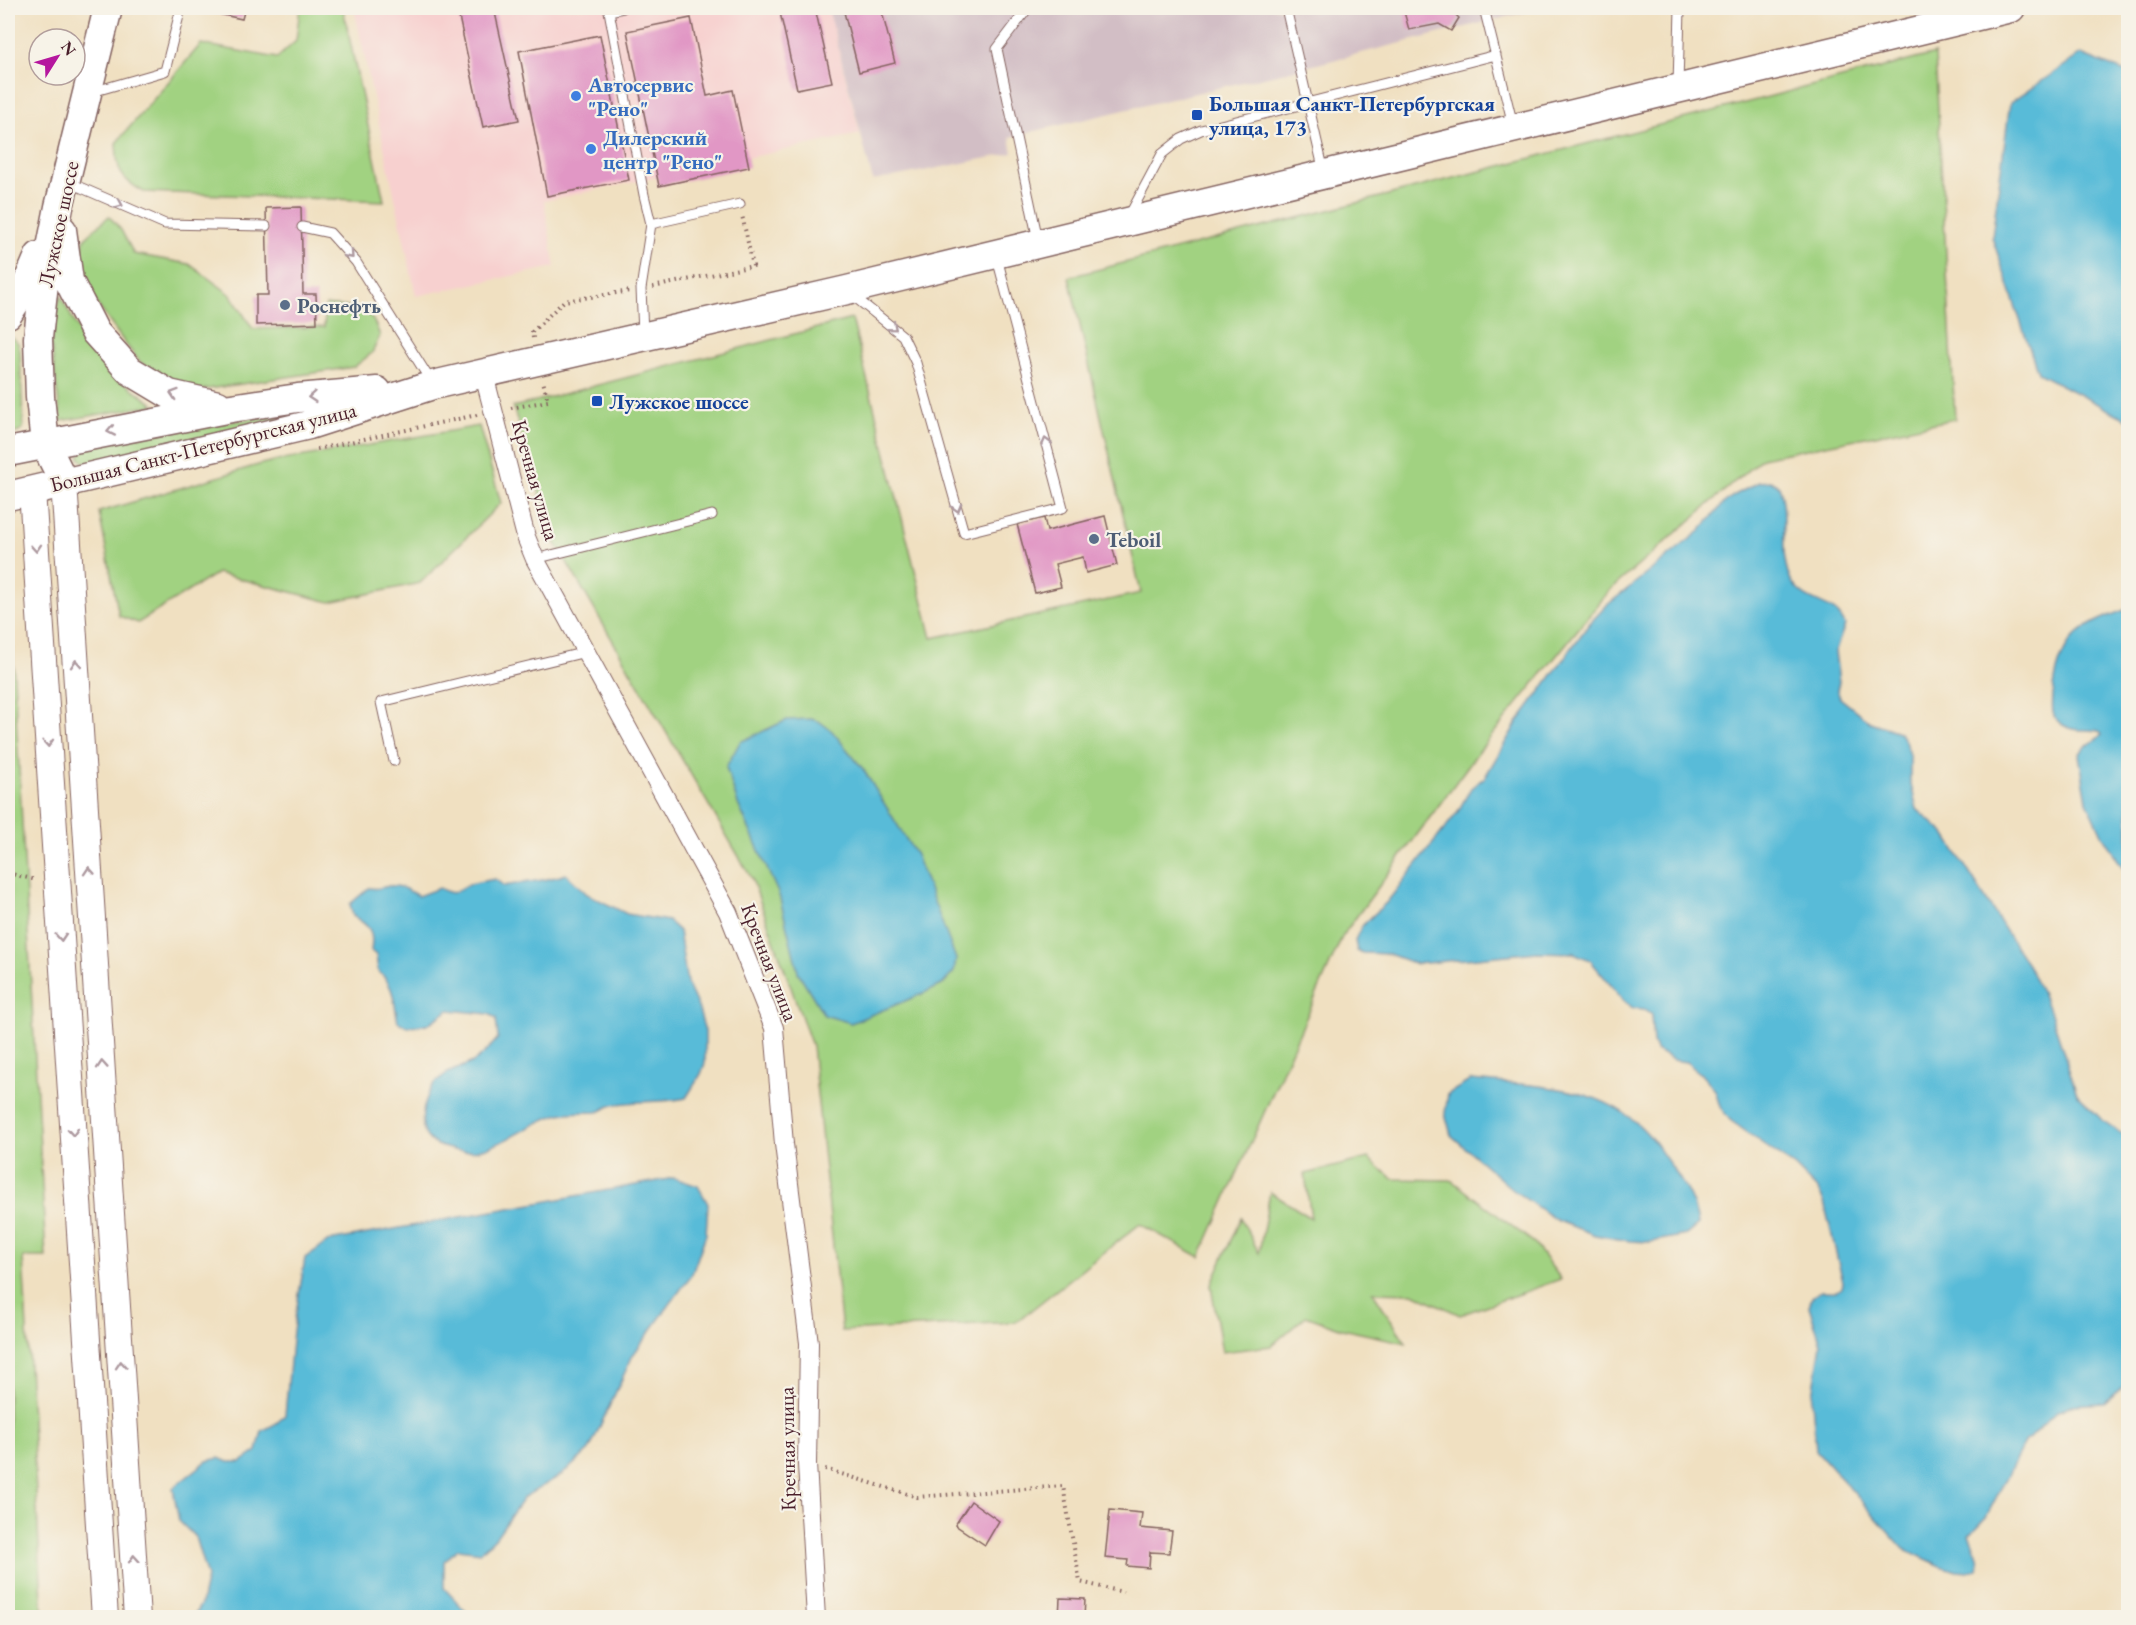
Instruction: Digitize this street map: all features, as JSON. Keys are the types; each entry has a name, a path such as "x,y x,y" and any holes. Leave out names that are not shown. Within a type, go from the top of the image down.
{"main road":[{"name":"Лужское шоссе","path":"64,482 45,444 40,397 38,338 45,283 62,194 108,8"},
{"path":"433,386 847,290 2012,8"},
{"path":"8,314 27,284 62,194"},
{"path":"62,194 69,281 95,332 129,370 169,394 231,408"},
{"name":"Большая Санкт-Петербургская улица","path":"8,452 231,408 298,398 433,386"},
{"name":"Большая Санкт-Петербургская улица","path":"20,493 309,425 433,386"},
{"name":"Лужское шоссе","path":"20,493 45,444"},
{"path":"64,482 137,1617"},
{"path":"20,493 105,1617"}],"street":[{"name":"Кречная улица","path":"484,375 526,537 535,559 728,912 774,1028 784,1144 809,1343 807,1464 816,1617"}],"lane":[{"path":"87,93 165,71 181,8"},
{"path":"623,8 609,11 651,224 641,289 644,338"},
{"path":"1028,8 997,49 1039,244"},
{"path":"1286,8 1325,174"},
{"path":"1484,8 1513,128"},
{"path":"1678,89 1680,8"},
{"path":"1125,223 1162,154 1181,139 1201,130 1496,56"},
{"path":"62,194 165,224 266,226"},
{"path":"651,224 740,204"},
{"path":"302,227 330,233 356,262 433,386"},
{"path":"847,290 903,336 916,363 964,533 1063,508 996,254"},
{"path":"535,559 712,515"},
{"path":"394,761 381,702 586,652"}],"path":[{"path":"532,332 564,301 641,289 753,266 740,204"},
{"path":"8,616 19,613"},
{"path":"8,873 38,880"},
{"path":"807,1464 917,1497 1063,1486 1080,1582 1123,1592"}],"shaded area":[{"path":"354,8 828,8 860,134 544,201 555,267 416,296"},
{"path":"828,8 1542,8 1010,137 1013,153 873,181"}],"green space":[{"path":"300,8 343,8 384,201 144,192 124,178 119,167 116,143 201,44 277,58 296,41"},
{"path":"1935,54 1955,419 1762,458 1609,591 1476,755 1343,935 1200,1257 1140,1224 1016,1322 842,1331 812,1046 752,879 555,542 513,407 852,319 932,638 1141,593 1069,277"},
{"path":"109,216 121,230 134,254 189,264 230,294 253,329 324,327 326,305 360,309 371,317 380,336 372,353 354,367 201,390 179,385 141,363 91,296 77,262 85,238"},
{"path":"60,295 81,334 97,356 117,376 155,405 61,421 51,344"},
{"path":"11,337 18,343 20,351 23,428 19,432 8,435 8,339"},
{"path":"336,405 89,466 79,458 85,445"},
{"path":"479,426 501,503 420,583 330,602 217,573 138,623 119,616 99,512 265,463"},
{"path":"8,568 46,1257 23,1257 43,1618 8,1617"},
{"path":"1368,1158 1393,1179 1451,1180 1533,1242 1561,1279 1460,1315 1413,1293 1373,1292 1406,1343 1342,1329 1306,1316 1271,1346 1222,1352 1211,1285 1241,1218 1259,1253 1270,1192 1311,1218 1305,1174"}],"water":[{"path":"2081,54 2128,73 2128,420 2038,373 1992,237 2010,103"},
{"path":"1770,481 1779,486 1782,497 1784,555 1790,578 1803,594 1834,610 1845,625 1835,652 1839,682 1837,690 1840,698 1870,722 1899,732 1905,741 1910,759 1910,781 1917,809 1945,834 2031,971 2052,1016 2077,1094 2102,1120 2128,1138 2128,1300 2125,1313 2128,1324 2128,1383 2104,1403 2071,1405 2055,1413 2025,1442 1986,1517 1969,1535 1979,1565 1978,1569 1968,1572 1941,1566 1904,1549 1816,1450 1812,1401 1821,1344 1809,1306 1812,1297 1820,1291 1836,1291 1842,1288 1843,1282 1824,1202 1818,1190 1795,1167 1730,1120 1720,1107 1715,1090 1700,1073 1686,1062 1673,1060 1656,1050 1653,1042 1651,1014 1644,1009 1633,1008 1624,1001 1590,960 1574,953 1537,952 1416,964 1389,954 1357,951 1355,940 1362,926 1387,902 1457,813 1471,788 1485,777 1517,723 1589,624 1606,606 1700,531 1724,503 1759,482"},
{"path":"2128,609 2128,876 2104,838 2087,801 2079,755 2084,748 2102,735 2099,731 2076,729 2063,725 2054,716 2052,705 2060,662 2073,638 2095,622"},
{"path":"811,719 820,722 832,731 863,769 916,855 956,959 954,972 942,985 851,1023 824,1015 798,972 779,895 738,804 726,767 740,742 787,720"},
{"path":"566,874 587,894 627,914 668,921 679,931 687,983 698,1007 705,1031 705,1063 701,1074 686,1098 622,1103 597,1112 556,1115 490,1147 476,1150 461,1151 435,1144 424,1132 422,1120 428,1094 441,1078 470,1064 491,1047 498,1038 496,1018 489,1014 449,1010 428,1024 408,1027 398,1022 391,988 378,971 376,955 371,951 370,930 353,916 350,904 369,888 397,886 418,896 439,888 454,893 469,885 495,879 504,886"},
{"path":"1471,1080 1563,1090 1606,1103 1626,1115 1648,1134 1659,1148 1685,1188 1692,1202 1698,1225 1686,1235 1650,1242 1595,1235 1556,1220 1513,1190 1451,1135 1445,1113 1448,1094"},
{"path":"674,1178 698,1186 708,1204 706,1234 692,1274 633,1355 589,1450 563,1474 524,1497 496,1537 481,1552 458,1549 444,1561 444,1588 471,1617 193,1617 201,1604 207,1577 195,1537 179,1521 173,1488 207,1461 219,1458 228,1462 241,1462 257,1451 262,1431 277,1423 285,1415 293,1331 305,1258 329,1241"}],"building":[{"path":"191,8 245,8 242,19"},
{"path":"457,8 494,8 519,120 483,127"},
{"path":"779,8 815,8 832,82 797,89"},
{"path":"843,8 881,8 895,63 859,72"},
{"path":"1403,8 1449,8 1459,18 1451,31 1439,24 1409,30"},
{"path":"691,18 707,96 733,90 749,167 659,186 627,31"},
{"path":"600,35 629,180 547,196 519,51"},
{"path":"301,207 303,294 316,294 317,323 256,325 256,295 268,295 266,208"},
{"path":"1105,516 1117,565 1086,573 1083,557 1055,564 1061,587 1035,593 1017,524 1044,518 1047,531"},
{"path":"971,1501 999,1521 985,1545 955,1525"},
{"path":"1110,1510 1142,1513 1140,1528 1172,1531 1169,1553 1150,1552 1149,1568 1127,1566 1128,1560 1105,1558"},
{"path":"1060,1598 1085,1599 1084,1618 1059,1618"}],"place":[{"name":"Автосервис \"Рено\"","path":"576,96"},
{"name":"Большая Санкт-Петербургская улица, 173","path":"1197,115"},
{"name":"Дилерский центр \"Рено\"","path":"591,149"},
{"name":"Роснефть","path":"285,305"},
{"name":"Лужское шоссе","path":"597,401"},
{"name":"Teboil","path":"1094,539"}]}
